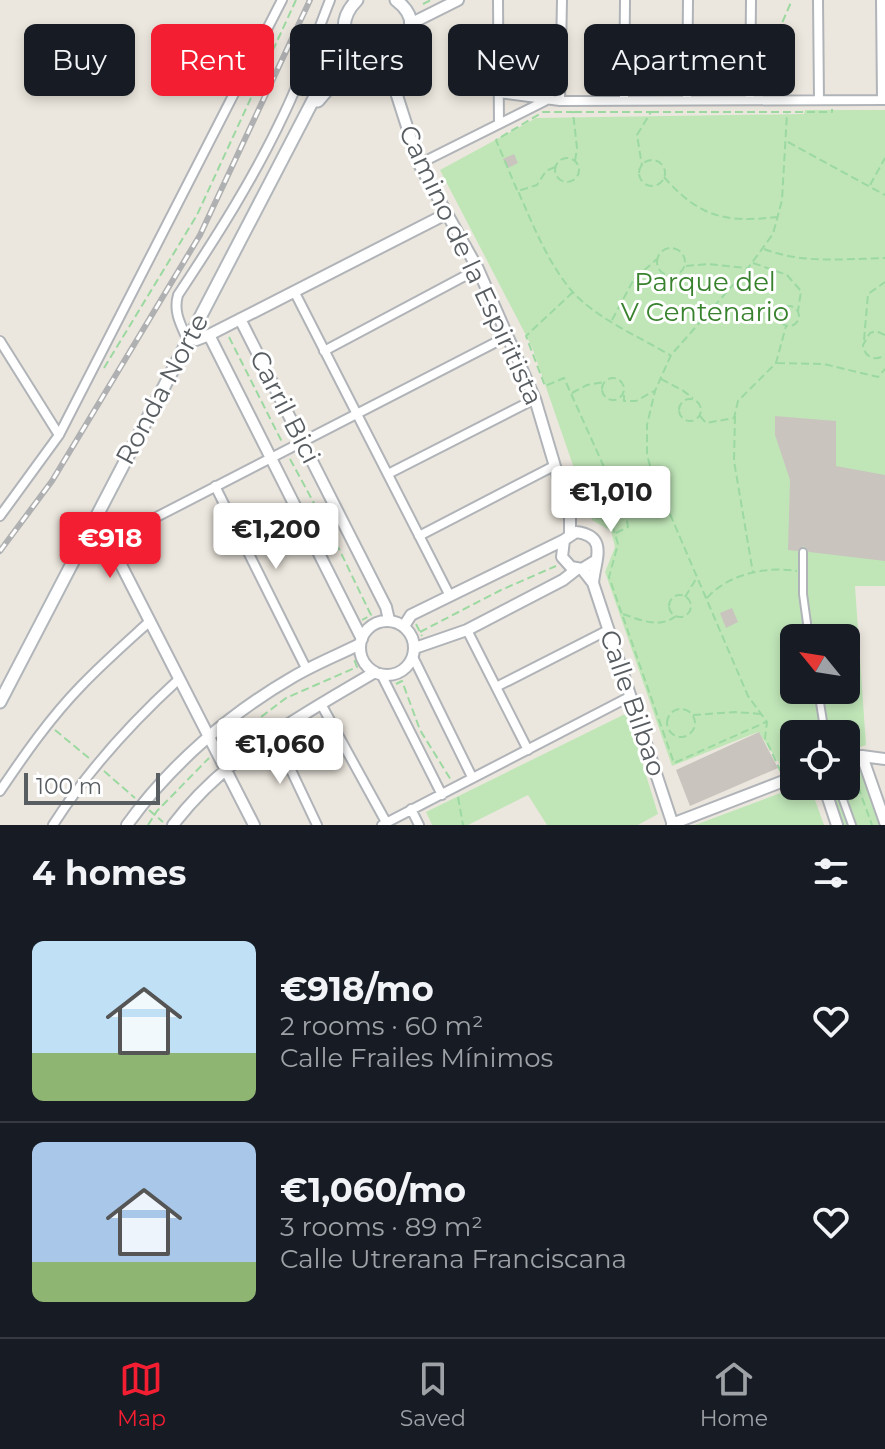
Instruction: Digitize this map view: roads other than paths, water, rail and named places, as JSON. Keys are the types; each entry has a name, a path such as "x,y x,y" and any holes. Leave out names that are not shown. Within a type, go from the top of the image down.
{"main road":[{"name":"Ronda Norte","path":"345,24 347,14 357,0"},
{"path":"400,1 410,24"},
{"name":"Ronda Norte","path":"0,702 315,96"},
{"name":"Ronda Norte","path":"303,120 323,96"}],"street":[{"path":"0,516 59,435 282,0"},
{"path":"330,0 301,77 273,136 225,224 178,295 175,305 177,315 188,339 196,340 209,335 446,214"},
{"path":"410,24 458,0"},
{"path":"498,0 498,24"},
{"path":"560,101 562,0"},
{"path":"624,100 625,0"},
{"path":"687,100 688,0"},
{"path":"750,100 751,0"},
{"path":"818,0 819,100"},
{"path":"519,96 560,101 883,100 881,0"},
{"name":"Camino de la Espiritista","path":"397,96 419,164 478,269 535,399 570,517 571,536"},
{"path":"498,96 499,123"},
{"path":"419,164 546,100"},
{"path":"324,351 478,269"},
{"path":"294,291 450,596"},
{"path":"240,319 386,607 389,620"},
{"path":"209,335 354,624 363,660 378,673 388,688 442,795"},
{"path":"108,542 508,336"},
{"path":"0,341 59,435"},
{"path":"388,474 535,399"},
{"path":"419,536 554,466"},
{"path":"215,486 307,670"},
{"path":"93,522 108,542 150,621 254,825"},
{"path":"173,825 224,768 273,732 378,673 389,675 404,670 418,650 467,630 563,580 595,561 597,543 589,534 571,536 411,615 404,626"},
{"path":"571,536 561,553 565,562 579,569"},
{"path":"803,552 808,624"},
{"name":"Calle Bilbao","path":"595,561 593,583 672,824"},
{"name":"Calle Bilbao","path":"579,569 593,583"},
{"path":"127,825 142,804 208,736 307,670 357,644 372,625 389,620 410,632 418,650 420,672 472,777"},
{"path":"0,791 62,707 150,621"},
{"path":"467,630 528,750"},
{"path":"496,687 608,630"},
{"path":"53,825 96,764 133,722 178,680"},
{"path":"321,704 384,824 631,696"},
{"path":"273,732 317,825"},
{"path":"885,759 862,756 885,822"},
{"path":"672,824 780,783"},
{"path":"829,800 837,825"},
{"path":"843,800 852,825"},
{"path":"411,809 419,825"}],"railway":[{"path":"0,551 52,481 200,235 310,0"}],"park label":[{"name":"Parque del V Centenario","path":"705,297"}]}
